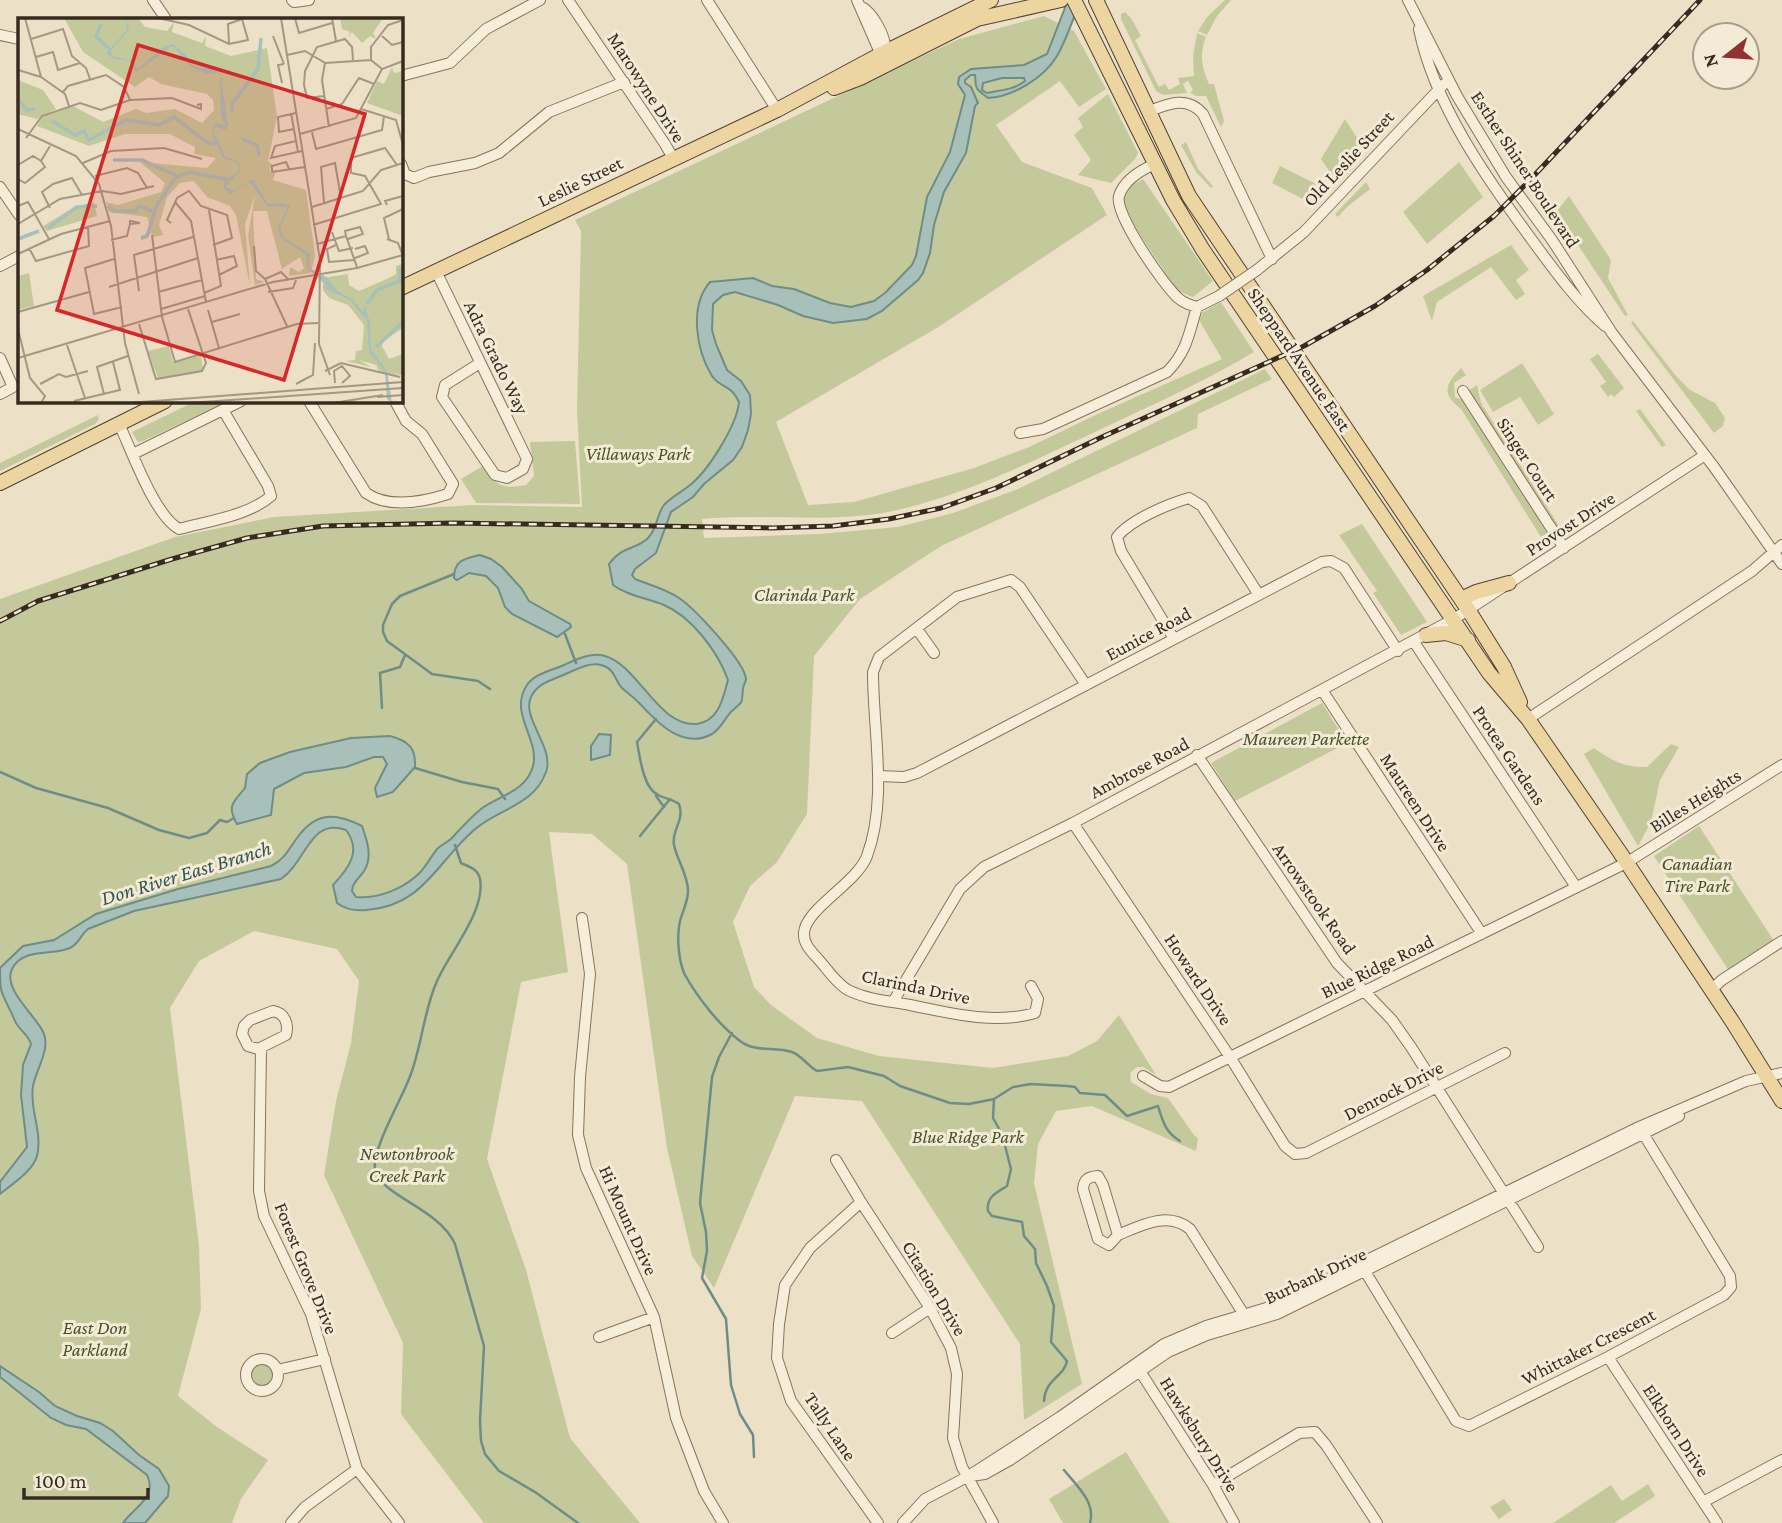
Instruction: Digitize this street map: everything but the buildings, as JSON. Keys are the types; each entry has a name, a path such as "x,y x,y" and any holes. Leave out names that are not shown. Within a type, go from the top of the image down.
{"main road":[{"name":"Leslie Street","path":"402,288 777,110 860,78 887,57 991,0"},
{"name":"Leslie Street","path":"887,57 977,19 1061,0"},
{"name":"Sheppard Avenue East","path":"1074,0 1155,164 1203,250 1489,673 1528,719 1626,863 1782,1101"},
{"name":"Sheppard Avenue East","path":"1096,0 1197,207 1465,605 1504,667 1528,719"},
{"path":"0,483 163,402"},
{"path":"1465,605 1509,583"},
{"path":"1420,639 1446,633 1468,639"}],"street":[{"path":"153,0 165,18"},
{"path":"292,0 309,0"},
{"path":"402,76 450,63 486,29 540,0"},
{"name":"Marowyne Drive","path":"568,0 673,158"},
{"path":"707,0 777,110"},
{"name":"Esther Shiner Boulevard","path":"1408,0 1448,80 1506,177 1552,240 1612,333 1778,548 1782,564"},
{"path":"859,3 878,48 887,57"},
{"name":"Esther Shiner Boulevard","path":"1417,20 1422,47 1464,138 1510,211 1590,313 1612,333"},
{"path":"0,35 18,39"},
{"name":"Old Leslie Street","path":"1197,307 1219,296 1257,270 1304,232 1448,80"},
{"path":"402,166 405,174 414,178 429,172 475,163 499,153 549,112 624,82"},
{"path":"1150,111 1166,104 1181,102 1192,105 1203,114 1272,259"},
{"path":"1020,433 1053,425 1167,372 1179,360 1197,307 1185,303 1171,291 1129,227 1119,206 1119,196 1128,180 1155,164"},
{"path":"0,187 18,214"},
{"path":"0,266 18,257"},
{"name":"Adra Grado Way","path":"436,271 527,459 523,469 507,478 495,475 442,397 445,385 480,363"},
{"path":"0,358 13,387 0,394"},
{"name":"Singer Court","path":"1463,391 1564,548"},
{"path":"133,454 239,402"},
{"path":"310,402 366,493 378,502 426,501 448,494 453,484 422,434 406,421 396,402"},
{"path":"119,424 142,478 171,524 179,529 262,504 271,496 268,486 223,410"},
{"name":"Provost Drive","path":"1509,583 1704,455"},
{"path":"1174,639 1121,551 1117,537 1123,529 1174,502 1189,498 1202,506 1259,595"},
{"path":"1528,719 1752,571 1778,548"},
{"name":"Eunice Road","path":"878,776 904,777 917,773 1312,566 1331,561 1344,568 1398,651"},
{"name":"Clarinda Drive","path":"1031,986 1038,999 1035,1013 1018,1018 970,1017 867,998 845,988 807,947 804,935 806,920 845,886 865,860 874,834 878,776 873,672 879,657 957,597 1011,580 1020,587 1086,685"},
{"path":"1454,619 1465,605"},
{"name":"Ambrose Road","path":"892,1002 960,890 984,867 1073,823 1454,619"},
{"path":"917,629 934,653"},
{"name":"Protea Gardens","path":"1420,639 1576,887"},
{"name":"Maureen Drive","path":"1322,690 1482,934"},
{"name":"Arrowstook Road","path":"1197,755 1337,963 1392,1020 1538,1247"},
{"name":"Billes Heights","path":"1626,863 1782,765"},
{"name":"Howard Drive","path":"1073,823 1230,1057 1285,1146 1295,1154"},
{"name":"Blue Ridge Road","path":"1143,1076 1160,1086 1169,1087 1626,863"},
{"name":"Hi Mount Drive","path":"582,918 590,974 580,1077 579,1135 586,1168 654,1317 677,1418 704,1491 723,1523"},
{"path":"1711,990 1782,941"},
{"name":"Forest Grove Drive","path":"261,1048 259,1191 264,1216 311,1314 356,1469 399,1523"},
{"name":"Denrock Drive","path":"1295,1154 1306,1153 1505,1053"},
{"name":"Burbank Drive","path":"903,1523 925,1499 967,1477 985,1474 1010,1460 1138,1367 1247,1320 1277,1314 1363,1267 1683,1110 1746,1081 1782,1073"},
{"name":"Whittaker Crescent","path":"1363,1267 1457,1421 1469,1426 1608,1357 1721,1296 1731,1287 1730,1276 1642,1131"},
{"name":"Citation Drive","path":"836,1160 930,1308 951,1348 957,1374 953,1438 962,1467 993,1523"},
{"path":"1118,1235 1103,1185 1098,1176 1089,1177 1084,1182 1083,1189 1098,1239 1108,1245 1118,1235 1161,1220 1180,1220 1190,1229 1247,1320"},
{"name":"Tally Lane","path":"861,1202 810,1248 785,1285 776,1358 791,1401 877,1523"},
{"path":"1091,1211 1108,1205"},
{"path":"892,1333 930,1308"},
{"path":"599,1337 654,1317"},
{"name":"Elkhorn Drive","path":"1608,1357 1717,1523"},
{"path":"278,1370 325,1359"},
{"name":"Hawksbury Drive","path":"1138,1367 1234,1523"},
{"path":"1213,1485 1299,1433 1315,1432 1377,1523"},
{"path":"1703,1502 1782,1461"},
{"path":"291,1523 304,1507 356,1469"}],"green space":[{"path":"1225,0 1231,0 1217,16 1207,35 1198,31 1207,17"},
{"path":"1125,12 1141,36 1135,40 1159,87 1165,84 1169,90 1180,84 1178,78 1194,76 1193,56 1197,33 1206,37 1202,55 1203,67 1209,84 1214,84 1224,121 1221,127 1206,96 1190,93 1193,90 1188,81 1183,84 1187,93 1163,95 1156,91 1121,19 1121,14"},
{"path":"1044,16 1074,31 1106,89 1079,107 1060,81 996,125 1022,162 1092,188 1107,215 940,326 776,422 808,505 854,502 974,468 1029,447 1222,359 1199,320 1203,312 1221,302 1254,352 1177,393 1022,466 972,487 920,504 893,511 845,517 702,519 704,538 819,534 898,527 953,513 1018,489 1265,369 1272,379 1198,414 1197,428 941,546 860,599 814,656 807,814 777,862 750,886 733,922 754,987 771,1005 817,1038 879,1056 993,1068 1068,1056 1097,1041 1119,1015 1156,1075 1143,1067 1137,1067 1130,1073 1131,1082 1151,1094 1168,1098 1198,1138 1196,1151 1092,1106 1056,1111 1038,1144 1034,1183 1082,1384 1024,1420 1020,1344 862,1101 795,1096 714,1288 692,1256 667,1148 627,864 592,834 549,832 568,972 521,982 487,1159 526,1270 570,1438 640,1523 484,1523 401,1414 403,1343 324,1175 336,1101 351,1043 359,981 337,949 254,931 199,961 170,1008 199,1246 201,1309 178,1396 217,1427 268,1460 241,1499 232,1523 0,1523 0,599 175,537 274,517 473,505 582,507 577,410 581,231 575,220 959,39"},
{"path":"1108,94 1138,153 1111,183 1078,175 1091,160 1074,135 1083,127 1078,118"},
{"path":"1345,119 1361,144 1332,175 1321,159"},
{"path":"1186,142 1198,169 1213,186 1211,188 1196,172 1181,145"},
{"path":"1459,162 1483,197 1427,244 1403,212"},
{"path":"1280,166 1316,184 1307,201 1272,183"},
{"path":"1143,179 1213,281 1193,297 1178,291 1126,215 1123,200 1131,185"},
{"path":"1366,182 1370,189 1338,217 1335,214"},
{"path":"1569,196 1611,260 1608,278 1628,315 1625,316 1556,212"},
{"path":"1511,245 1529,270 1516,280 1525,294 1516,300 1491,267 1437,302 1432,321 1423,296"},
{"path":"1633,321 1690,390 1715,403 1725,418 1723,426 1714,433 1631,323"},
{"path":"1598,354 1624,388 1614,397 1611,394 1608,397 1600,386 1606,382 1590,359"},
{"path":"1522,363 1554,414 1538,425 1520,397 1493,412 1480,390"},
{"path":"1461,368 1466,375 1454,383 1455,397 1467,402 1553,531 1541,537 1461,409 1450,398 1449,384"},
{"path":"1477,385 1481,403 1559,526 1555,528 1468,391"},
{"path":"194,402 226,402 143,441 138,442 132,432"},
{"path":"1640,409 1666,445 1662,447 1636,411"},
{"path":"98,415 99,419 95,424 0,471 0,463"},
{"path":"575,441 580,504 476,503 461,479 483,466 500,485 526,485 534,476 530,442"},
{"path":"1362,524 1427,622 1401,635 1373,593 1377,591 1339,535"},
{"name":"Maureen Parkette","path":"1322,703 1347,743 1235,801 1211,763"},
{"path":"1671,744 1679,747 1660,780 1651,822 1638,846 1584,754 1594,748 1619,763 1647,767"},
{"name":"Canadian Tire Park","path":"1699,826 1776,944 1731,974 1654,856"},
{"path":"258,1365 266,1365 272,1375 266,1385 258,1385 252,1379 252,1371"},
{"path":"1126,1452 1170,1523 1063,1523 1049,1499"},
{"path":"1648,1484 1655,1496 1614,1523 1553,1523 1611,1485 1622,1501"},
{"path":"1504,1499 1512,1510 1499,1519 1490,1507"}],"water":[{"name":"Don River East Branch","path":"1068,0 1081,0 1057,56 1036,79 1007,94 988,98 977,88 975,75 965,80 978,103 975,106 966,153 944,192 923,273 882,311 867,319 833,323 803,316 735,292 723,295 713,304 712,330 716,344 727,370 741,381 750,395 748,430 742,447 733,460 693,497 671,512 656,553 635,569 632,575 635,579 669,592 686,604 718,636 743,671 746,679 742,701 718,729 701,738 681,737 663,726 621,687 609,668 596,664 586,666 544,684 531,697 530,714 543,743 548,763 546,772 533,792 474,830 428,880 402,900 363,910 348,909 337,903 333,885 348,866 353,845 346,830 334,828 316,835 281,879 134,911 88,929 70,948 23,958 12,969 12,986 40,1027 45,1040 32,1095 38,1147 35,1162 31,1167 0,1194 0,1182 27,1147 21,1095 23,1065 31,1044 4,998 0,976 0,968 23,946 54,940 96,914 178,889 271,866 283,857 304,829 327,817 344,819 362,826 369,854 367,866 352,891 356,897 380,895 402,886 419,874 438,848 451,839 477,812 525,781 533,766 534,756 522,716 522,695 534,678 579,658 600,655 617,662 671,716 683,722 697,724 715,714 728,680 711,647 694,627 674,611 613,585 609,564 619,554 648,538 664,505 687,488 713,459 737,412 739,402 736,396 712,376 702,354 697,315 703,292 710,282 753,278 772,286 794,289 830,303 851,307 874,301 912,265 916,256 927,197 950,152 965,95 958,84 959,77 971,69 1024,65 1047,54","holes":["1002,78 1024,78 1025,81 1011,88 987,93 982,90 983,83"]},
{"path":"480,555 502,567 529,601 571,627 557,637 512,614 505,607 498,588 486,576 469,573 457,580 454,578 458,564"},
{"path":"599,734 611,735 610,755 591,760 591,746"},
{"path":"390,736 410,746 415,760 415,767 393,792 377,797 375,788 387,764 383,757 374,757 346,767 304,773 274,789 271,815 237,824 232,812 233,804 245,788 247,774 260,763 290,752 351,738"},
{"path":"0,1366 55,1406 100,1423 113,1431 159,1469 169,1486 168,1496 145,1523 123,1523 147,1496 150,1483 147,1475 86,1429 66,1425 51,1418 0,1377"}],"waterway":[{"path":"454,574 400,596 392,604 383,625 383,632 387,641 432,674 478,681 490,689"},
{"path":"565,634 576,663"},
{"path":"382,708 380,673 400,667 405,655"},
{"path":"656,719 637,742 643,772 649,786 658,795 679,804 674,845 688,891 678,933 681,964 703,1002 740,1041 752,1047 792,1052 817,1071 848,1067 884,1076 900,1086 950,1103 969,1104 994,1099 1013,1087 1031,1084 1075,1087 1080,1093 1105,1095 1127,1116 1158,1106 1168,1130 1180,1141"},
{"path":"415,768 498,789 505,799"},
{"path":"0,772 36,788 108,808 159,830 189,838 207,833 220,820 227,822 234,818"},
{"path":"656,796 664,807"},
{"path":"640,836 670,799"},
{"path":"455,845 461,863 473,869 479,876 477,904 432,993 417,1055 382,1137 375,1169 387,1187 436,1221 455,1244 484,1346 480,1421 485,1454 499,1471 535,1492 578,1523"},
{"path":"732,1033 712,1077 700,1203 707,1251 702,1278 726,1319 731,1385 740,1414 753,1435 754,1457"},
{"path":"994,1099 993,1118 1002,1134 1011,1169 1007,1186 990,1199 988,1211 992,1216 1022,1222 1024,1236 1035,1249 1036,1263 1054,1306 1051,1342 1067,1361 1048,1388 1044,1401"},
{"path":"1064,1470 1088,1501 1090,1523"}],"railway":[{"path":"0,621 38,601 172,559 247,538 323,526 454,523 772,528 833,526 889,519 941,508 996,488 1304,346 1375,306 1427,270 1494,216 1700,0"}],"park label":[{"name":"Villaways Park","path":"638,453"},
{"name":"Clarinda Park","path":"804,594"},
{"name":"Blue Ridge Park","path":"968,1136"},
{"name":"Newtonbrook Creek Park","path":"407,1164"},
{"name":"East Don Parkland","path":"95,1338"}]}
